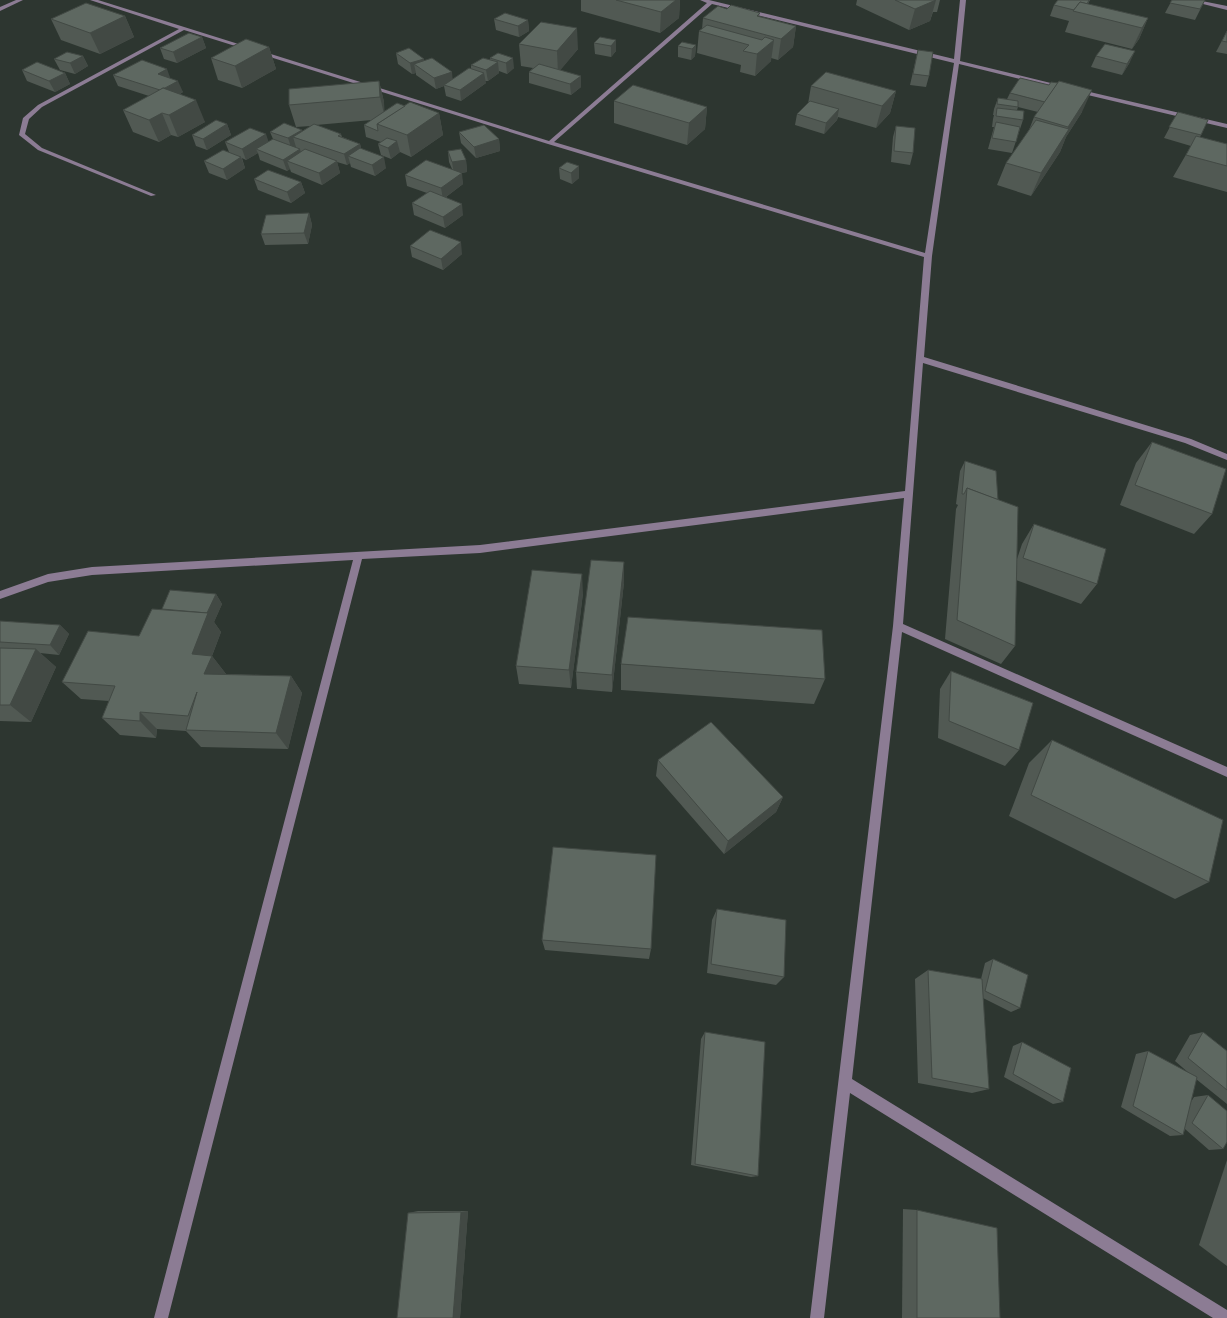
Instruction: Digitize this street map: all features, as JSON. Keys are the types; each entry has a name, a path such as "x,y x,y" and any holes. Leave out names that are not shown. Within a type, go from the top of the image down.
{"street":[{"path":"0,9 20,0"},
{"path":"93,0 550,143 928,256"},
{"path":"703,0 1227,126"},
{"path":"817,1318 898,626 928,256 958,62 963,0"},
{"path":"1190,0 1227,8"},
{"path":"550,143 711,2"},
{"path":"153,195 40,149 22,135 26,118 40,106 182,29"},
{"path":"920,359 1188,441 1227,458"},
{"path":"0,595 48,578 92,571 358,558 480,549 909,494"},
{"path":"162,1318 358,558"},
{"path":"898,626 1227,772"},
{"path":"844,1082 1227,1318"}],"building":[{"path":"616,0 676,0 661,12"},
{"path":"895,0 936,0 915,9"},
{"path":"1058,0 1089,0 1087,4 1080,2 1074,10 1054,5"},
{"path":"1172,0 1205,0 1200,9 1170,3"},
{"path":"1080,2 1148,18 1142,28 1073,11"},
{"path":"86,3 125,16 90,33 51,19"},
{"path":"731,5 760,13 757,16 796,26 781,39 703,18 718,6 727,9"},
{"path":"505,13 528,20 518,26 494,19"},
{"path":"541,22 577,28 557,51 519,44"},
{"path":"707,25 762,40 765,37 774,40 757,54 743,51 749,45 699,31"},
{"path":"1227,31 1227,42 1222,41"},
{"path":"189,33 202,37 173,52 160,48"},
{"path":"600,37 616,40 611,46 594,43"},
{"path":"246,39 269,47 235,66 211,58"},
{"path":"682,42 696,45 692,49 678,46"},
{"path":"1105,44 1135,51 1127,64 1096,56"},
{"path":"409,48 424,59 410,63 396,53"},
{"path":"918,50 933,52 929,76 913,74"},
{"path":"67,52 83,56 70,63 54,59"},
{"path":"498,53 513,58 506,63 490,58"},
{"path":"432,58 452,72 434,78 414,64"},
{"path":"483,58 498,62 486,70 471,65"},
{"path":"142,60 167,69 158,74 178,81 160,90 113,75"},
{"path":"37,62 65,73 49,81 22,70"},
{"path":"539,64 581,76 570,84 529,72"},
{"path":"469,68 484,73 460,90 444,85"},
{"path":"826,72 896,91 882,106 811,86"},
{"path":"1020,78 1049,85 1051,82 1058,83 1045,102 1010,93"},
{"path":"379,81 380,97 289,105 289,89"},
{"path":"1059,81 1092,90 1068,127 1034,117"},
{"path":"633,85 707,107 689,123 614,101"},
{"path":"163,88 196,100 169,115 162,113 149,120 123,110"},
{"path":"998,98 1018,101 1018,107 997,104"},
{"path":"810,101 839,109 826,123 797,114"},
{"path":"410,102 439,113 407,135 377,124"},
{"path":"397,103 405,106 377,124 378,131 364,125"},
{"path":"997,108 1024,111 1023,120 996,116"},
{"path":"1178,112 1208,120 1201,135 1169,127"},
{"path":"216,120 227,124 203,139 192,135"},
{"path":"1036,120 1069,129 1041,173 1006,163"},
{"path":"996,122 1020,127 1016,142 992,138"},
{"path":"284,123 302,130 288,138 270,132"},
{"path":"314,124 341,134 338,136 360,144 344,154 293,137"},
{"path":"484,125 499,139 474,147 459,132"},
{"path":"896,126 915,128 913,153 894,151"},
{"path":"250,128 266,134 242,149 225,142"},
{"path":"1196,136 1227,144 1227,166 1186,155"},
{"path":"387,138 397,141 388,148 378,144"},
{"path":"273,139 300,149 283,160 256,149"},
{"path":"360,148 384,157 372,165 348,156"},
{"path":"305,149 337,161 319,173 287,161"},
{"path":"461,149 466,160 452,162 448,151"},
{"path":"223,150 241,157 223,169 204,161"},
{"path":"426,160 462,173 441,188 405,175"},
{"path":"567,162 579,166 571,173 559,168"},
{"path":"268,170 301,182 287,192 254,179"},
{"path":"430,191 462,204 443,217 412,203"},
{"path":"309,213 304,233 261,234 266,215"},
{"path":"430,230 461,242 441,259 410,246"},
{"path":"1152,442 1226,469 1212,514 1135,485"},
{"path":"965,461 996,471 998,500 967,488 964,494 962,494"},
{"path":"967,488 1018,507 1015,646 957,620"},
{"path":"1034,524 1106,549 1097,584 1023,558"},
{"path":"591,560 624,562 612,675 576,672"},
{"path":"532,570 582,574 569,670 516,666"},
{"path":"170,590 216,594 207,613 162,609"},
{"path":"152,609 208,613 192,654 212,656 204,674 291,676 276,733 186,730 197,692 188,716 140,712 140,721 102,718 115,686 62,682 88,631 139,636"},
{"path":"628,617 822,630 825,679 621,664"},
{"path":"0,621 60,625 50,645 0,642"},
{"path":"0,648 36,649 10,705 0,705"},
{"path":"951,671 1033,703 1019,750 949,721"},
{"path":"711,722 783,797 728,841 658,760"},
{"path":"1052,740 1223,820 1209,882 1031,795"},
{"path":"553,847 656,855 651,949 542,940"},
{"path":"717,909 786,920 784,977 711,964"},
{"path":"993,959 1028,975 1020,1008 985,991"},
{"path":"928,970 982,979 989,1089 932,1078"},
{"path":"705,1032 765,1042 758,1176 695,1164"},
{"path":"1203,1032 1227,1051 1227,1090 1188,1058"},
{"path":"1022,1042 1071,1068 1063,1102 1013,1074"},
{"path":"1148,1051 1197,1077 1183,1135 1133,1106"},
{"path":"1208,1095 1227,1111 1227,1142 1223,1149 1192,1123"},
{"path":"917,1210 997,1228 1000,1318 917,1318"},
{"path":"461,1212 453,1318 397,1318 408,1213"}]}
